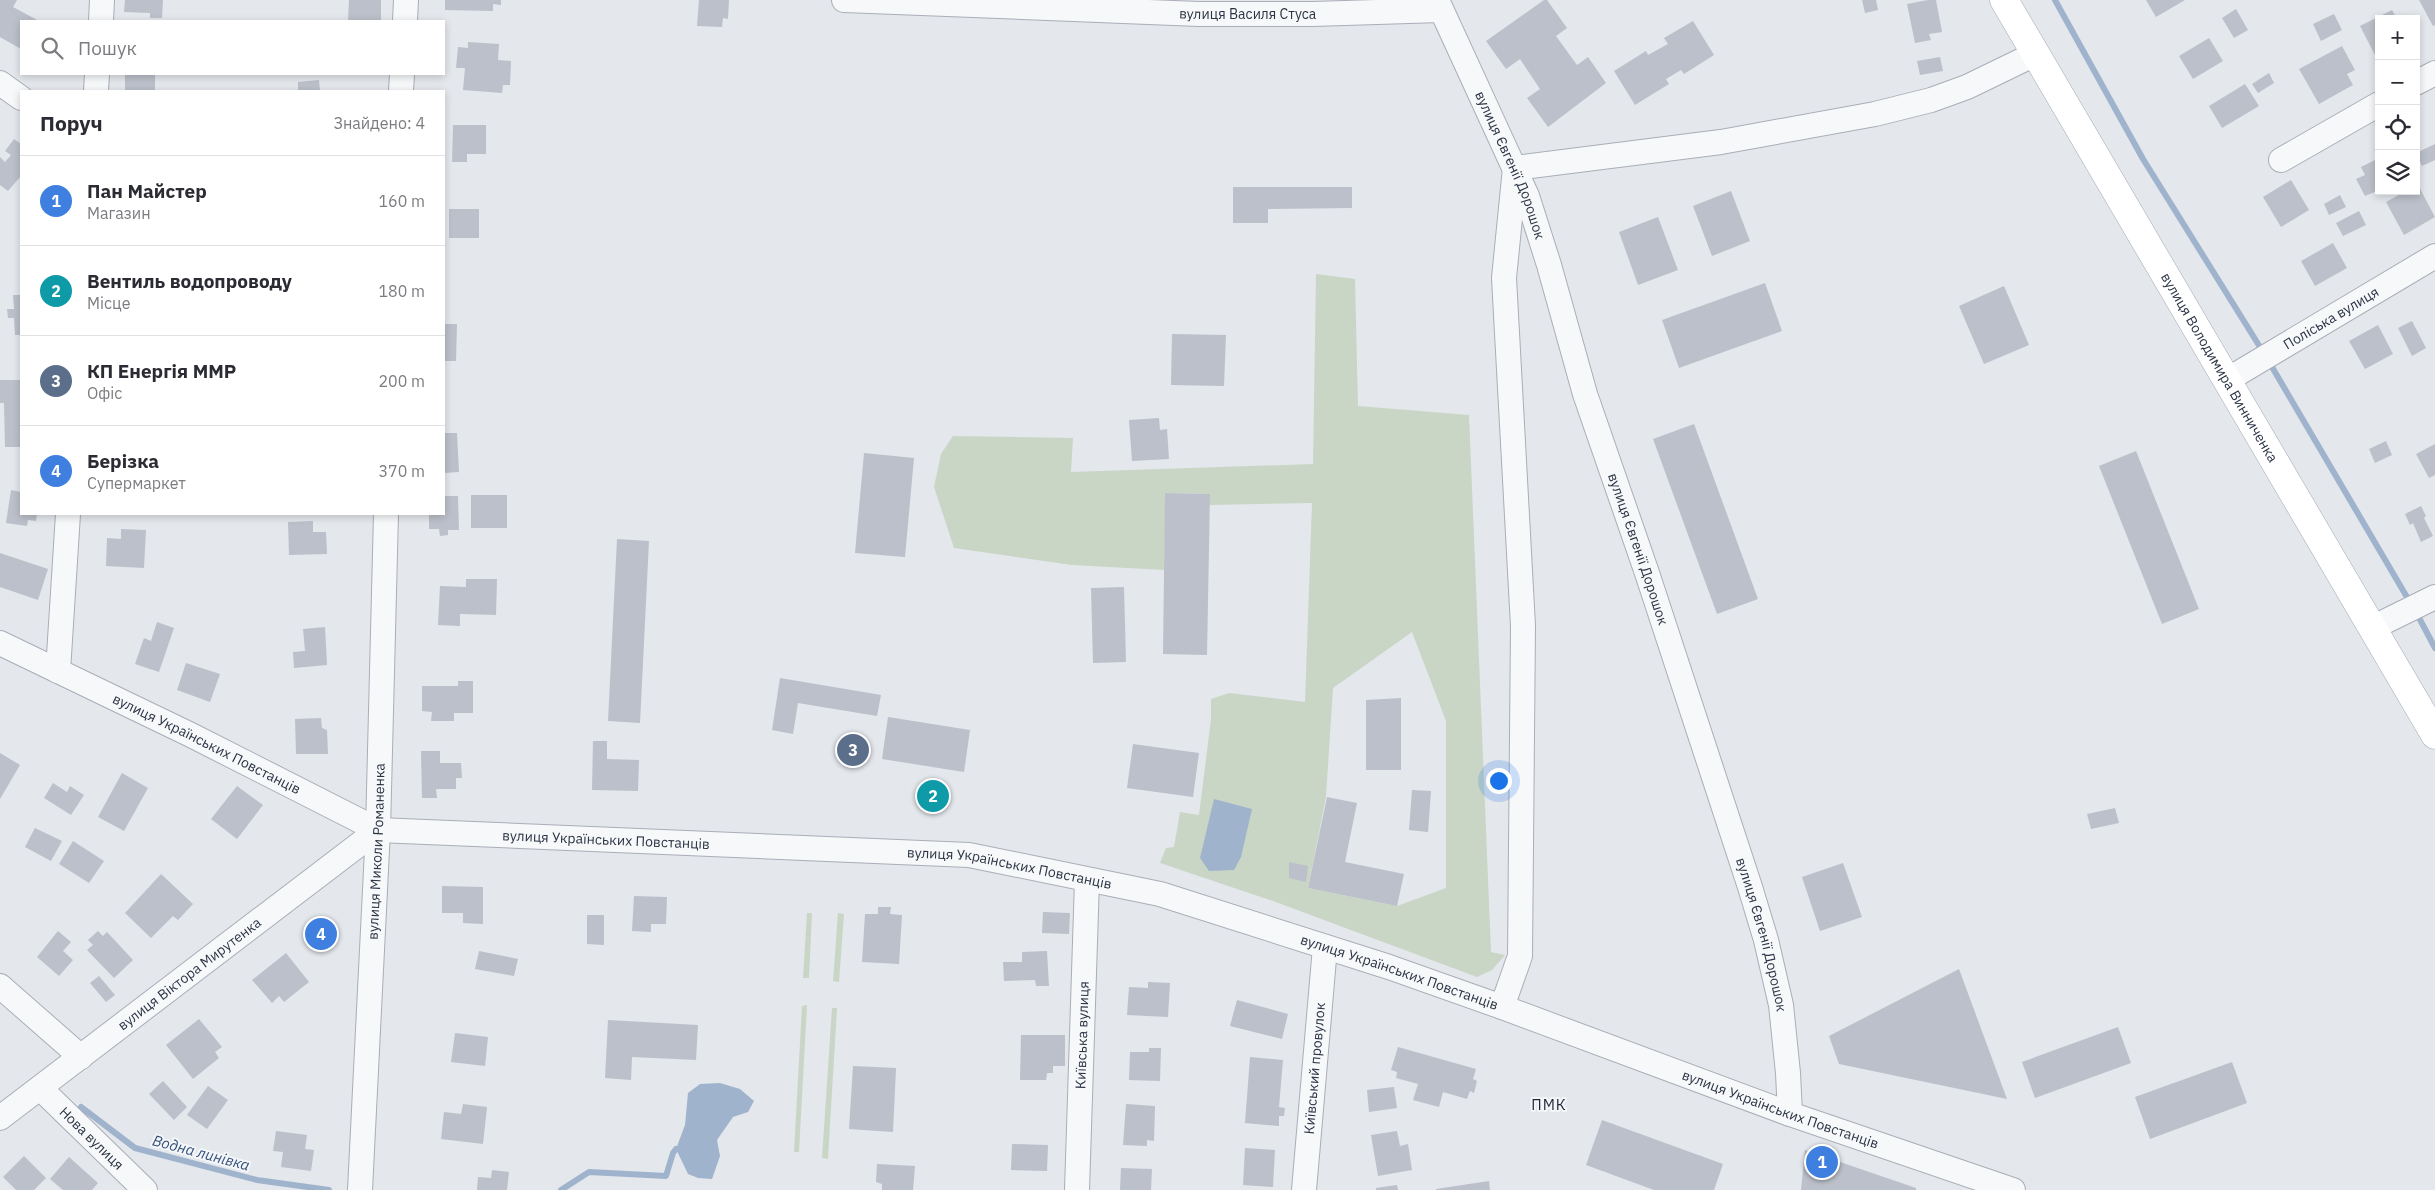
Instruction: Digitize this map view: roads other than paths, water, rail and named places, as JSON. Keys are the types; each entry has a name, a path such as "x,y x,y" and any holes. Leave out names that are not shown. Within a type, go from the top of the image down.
{"main road":[{"name":"вулиця Володимира Винниченка","path":"2004,0 2435,735"}],"street":[{"path":"101,20 102,0"},
{"path":"405,20 406,0"},
{"name":"вулиця Василя Стуса","path":"844,0 1199,14 1313,14 1439,5"},
{"name":"вулиця Євгенії Дорошок","path":"1439,5 1515,168 1537,225 1585,394 1650,582 1766,940 1781,1005 1790,1114"},
{"path":"1502,1007 1520,956 1523,626 1504,278 1515,168 1721,142 1875,114 1967,87 2035,54"},
{"path":"2420,81 2435,73"},
{"path":"96,90 97,75"},
{"path":"401,90 402,75"},
{"path":"0,83 20,97"},
{"path":"2281,160 2377,105"},
{"name":"Поліська вулиця","path":"2227,380 2435,256"},
{"path":"58,671 68,515"},
{"name":"вулиця Миколи Романенка","path":"360,1190 378,830 386,515"},
{"path":"2372,628 2435,597"},
{"name":"вулиця Українських Повстанців","path":"0,642 191,735 378,830 969,855 1160,894 1502,1007 1790,1114 2012,1190"},
{"name":"вулиця Віктора Мирутенка","path":"0,1118 378,830"},
{"name":"Київська вулиця","path":"1077,1190 1087,880"},
{"name":"Київський провулок","path":"1304,1190 1325,947"},
{"path":"0,986 81,1057"},
{"name":"Нова вулиця","path":"40,1088 144,1190"}],"water":[{"path":"1214,799 1252,809 1241,857 1234,870 1209,871 1200,858"},
{"path":"720,1083 740,1089 754,1101 748,1112 733,1117 717,1140 720,1156 712,1179 698,1178 688,1174 676,1149 685,1125 688,1093 700,1084"}],"waterway":[{"path":"2055,0 2143,159 2265,355 2411,604"},
{"path":"2416,612 2435,648"},
{"name":"Водна линівка","path":"81,1107 135,1148 257,1180 329,1190"},
{"name":"Водна линівка","path":"561,1190 589,1172 666,1176 676,1149"}],"place":[{"name":"КП Енергія ММР","path":"853,750"},
{"name":"Вентиль водопроводу","path":"933,796"},
{"name":"Берізка","path":"321,934"},
{"name":"Пан Майстер","path":"1822,1162"}],"district":[{"name":"ПМК","path":"1549,1105"}]}
